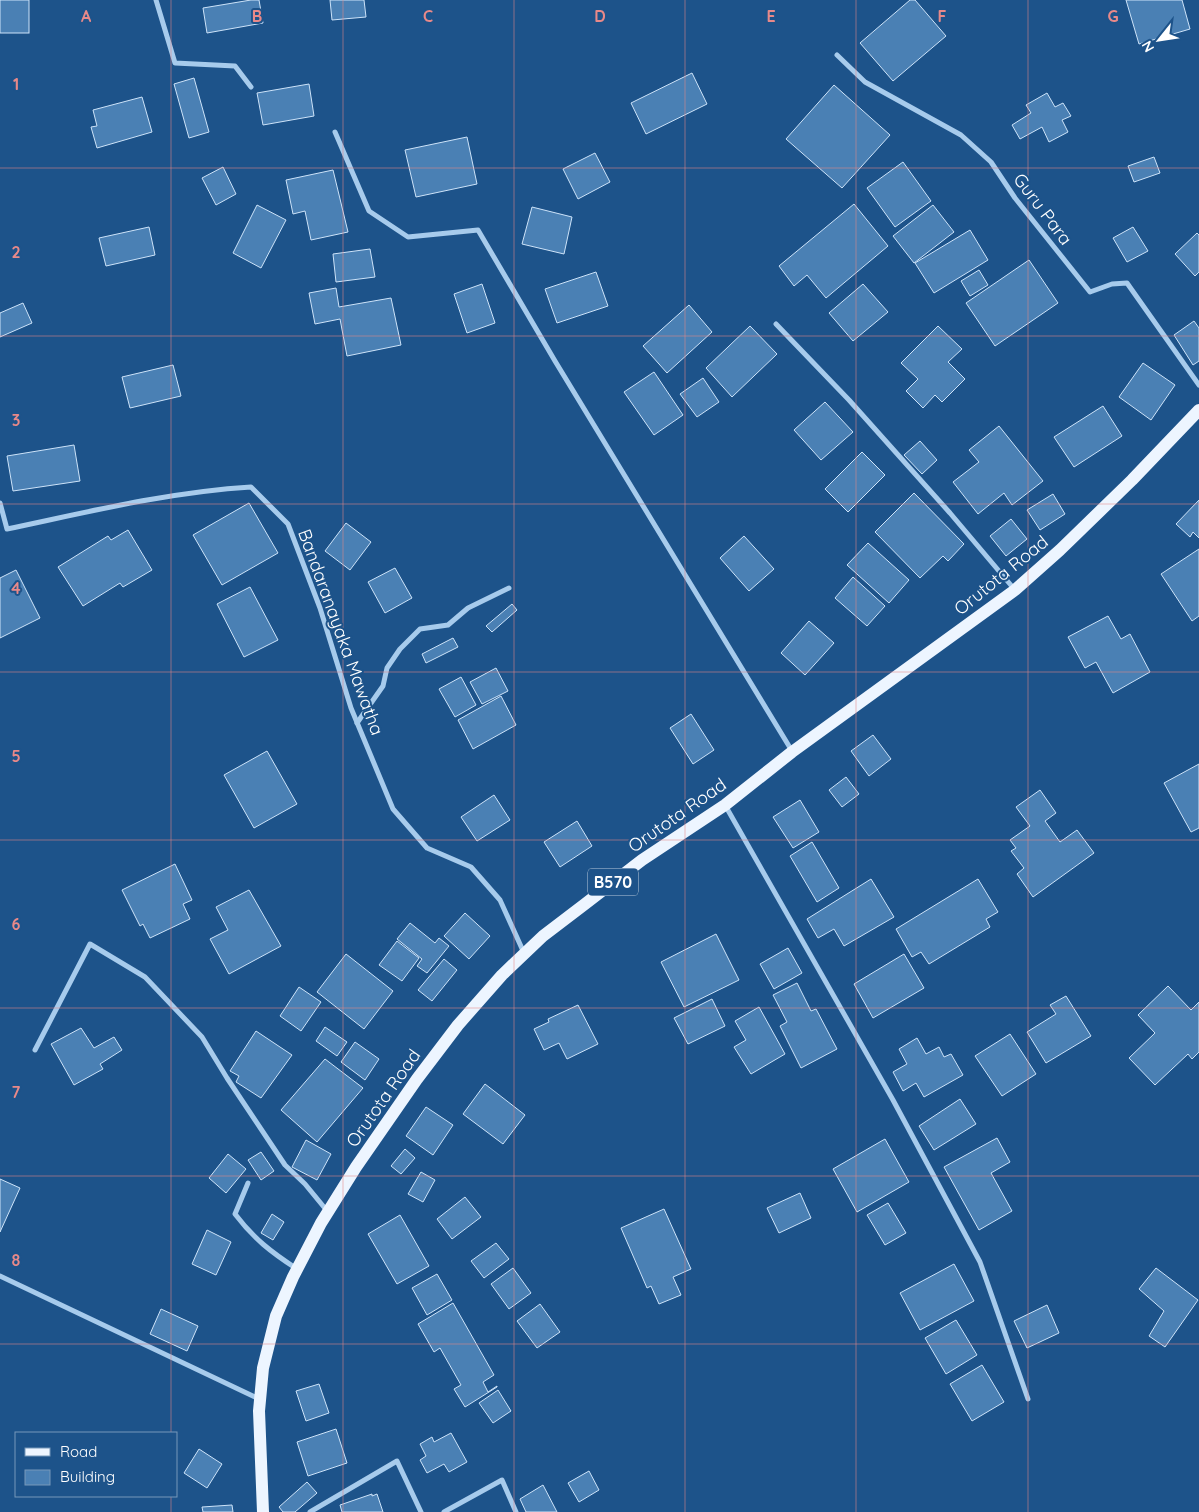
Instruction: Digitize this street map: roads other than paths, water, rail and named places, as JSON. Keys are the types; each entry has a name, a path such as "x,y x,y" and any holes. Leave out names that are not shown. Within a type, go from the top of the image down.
{"main road":[{"name":"Orutota Road","path":"263,1512 258,1411 263,1368 276,1316 297,1269 328,1212 372,1142 458,1025 502,975 543,936 642,860 725,804 792,752 1015,590 1060,550 1132,480 1199,410"}],"street":[{"path":"156,0 175,63 235,66 252,87"},
{"name":"Guru Para","path":"837,55 865,82 961,135 991,162 1015,198 1090,292 1112,284 1127,283 1199,385"},
{"path":"335,132 369,210 408,237 478,230 555,362 792,752"},
{"path":"776,324 849,400 950,512 1015,590"},
{"name":"Bandaranayaka Mawatha","path":"0,503 7,529 110,507 209,490 251,487 288,524 320,608 351,708 393,809 427,848 471,867 500,900 524,954"},
{"path":"357,723 383,686 387,668 391,662 400,649 420,629 448,626 468,608 509,588"},
{"path":"725,804 893,1100 980,1262 1028,1399"},
{"path":"35,1050 90,944 145,977 202,1037 285,1165 305,1184 328,1212"},
{"path":"248,1183 235,1214 246,1229 268,1250 297,1269"},
{"path":"0,1276 260,1399"},
{"path":"310,1512 397,1461 420,1512"},
{"path":"444,1512 502,1480 516,1512"}]}
